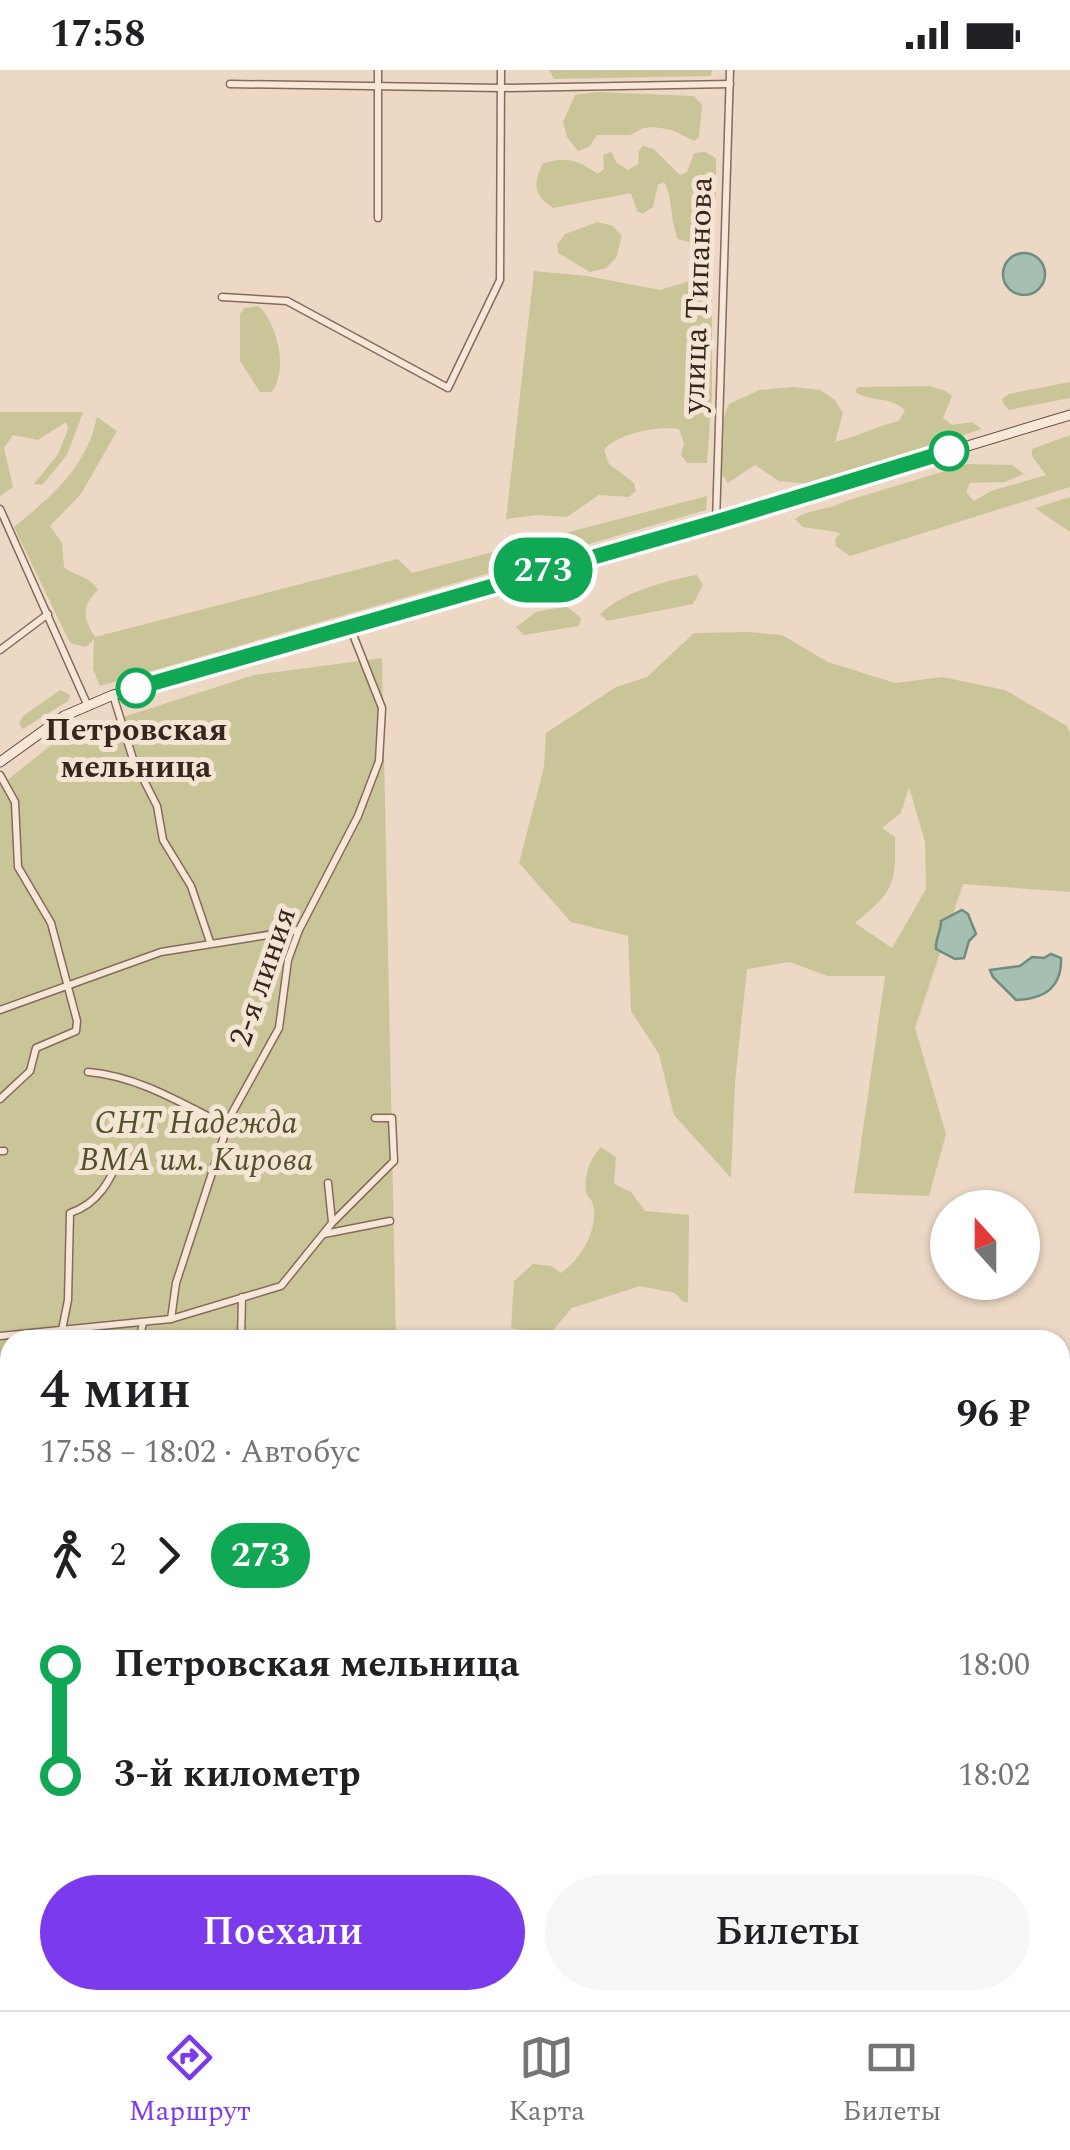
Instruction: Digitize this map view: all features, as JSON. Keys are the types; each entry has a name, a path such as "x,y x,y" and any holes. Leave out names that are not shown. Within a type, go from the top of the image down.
{"main road":[{"path":"0,762 40,731 86,704 113,695 1070,416"}],"street":[{"path":"378,70 378,218"},
{"path":"222,297 287,300 448,388 500,280 501,70"},
{"name":"улица Типанова","path":"716,522 730,70"},
{"path":"230,84 501,88 730,84"},
{"path":"1,514 86,704"},
{"path":"0,650 48,614"},
{"name":"2-я линия","path":"171,1319 176,1284 228,1126 275,1039 288,960 299,930 358,816 379,761 382,708 350,627"},
{"path":"113,695 133,759 157,806 163,840 192,886 210,942"},
{"path":"0,775 15,802 18,867 51,923 78,1021 76,1031 36,1048 30,1071 0,1098"},
{"path":"0,1010 162,952 299,930"},
{"path":"88,1072 141,1084 228,1126"},
{"path":"71,1330 171,1319 281,1286 332,1223 394,1161 392,1118 375,1118"},
{"path":"62,1330 71,1260 70,1213 92,1203 110,1180 121,1155"},
{"path":"328,1183 332,1223"},
{"path":"323,1234 390,1221"},
{"path":"241,1330 242,1297"},
{"path":"141,1330 143,1322"}],"green space":[{"path":"549,70 712,70 711,76 554,79"},
{"path":"597,92 694,96 702,105 699,137 694,141 672,130 643,128 630,135 597,135 589,147 578,151 567,137 563,122 575,95"},
{"path":"643,146 654,149 680,175 687,172 694,153 705,152 716,158 712,216 691,243 678,239 664,182 658,185 653,207 642,214 637,211 631,193 553,208 538,193 536,183 543,163 572,161 598,174 604,169 603,155 611,152 617,163 628,170 638,164"},
{"path":"598,222 613,226 622,236 616,258 606,268 590,272 558,253 557,245 565,234"},
{"path":"534,271 660,290 712,274 712,395 707,463 687,463 681,455 684,443 679,429 639,432 604,450 609,464 634,483 636,491 629,497 599,495 567,517 506,519"},
{"path":"259,306 279,348 279,372 272,392 260,392 240,361 240,314 244,308"},
{"path":"1070,382 1070,398 1009,410 1003,403 1002,399 1009,394"},
{"path":"929,386 952,396 943,418 952,425 972,422 982,429 810,484 779,481 755,465 728,483 718,469 722,422 729,404 759,390 820,390 835,400 843,413 835,442 899,421 905,410 893,402 855,392 858,387"},
{"path":"0,412 83,412 67,455 42,485 34,484 58,454 68,429 66,422 38,440 13,435 4,448 13,487 0,496"},
{"path":"97,417 117,431 81,494 50,526 62,543 64,567 91,581 98,590 86,613 95,637 398,559 412,573 707,496 706,510 100,686 93,669 94,639 86,647 70,643 14,527 54,492 76,466"},
{"path":"1070,435 1070,487 850,556 836,546 835,539 840,534 803,527 795,519 968,464 1012,465 1024,474 1005,482 970,483 966,492 974,501 991,491 1046,475 1032,456 1032,449"},
{"path":"1070,497 1070,532 1035,508"},
{"path":"697,575 703,585 693,604 607,621 600,614 632,594"},
{"path":"566,606 581,618 579,626 524,635 516,627 536,612"},
{"path":"694,633 782,635 828,662 895,683 942,677 1005,690 1067,726 1070,892 963,884 915,1028 946,1134 929,1196 854,1193 885,976 827,976 790,962 747,969 735,1082 731,1178 674,1115 659,1054 631,1011 628,936 571,922 519,863 544,767 546,733 616,687 647,677","holes":["909,787 925,842 926,889 892,948 855,923 890,887 895,837 882,828 901,813"]},
{"name":"СНТ Надежда ВМА им. Кирова","path":"382,658 396,1330 0,1330 0,786 61,737 254,675"},
{"path":"60,690 70,695 68,701 23,729 19,724 23,716"},
{"path":"601,1147 616,1157 614,1184 631,1192 645,1211 689,1215 688,1302 675,1293 640,1286 572,1308 553,1330 511,1328 514,1281 533,1264 551,1266 561,1273 586,1244 594,1215 586,1191 591,1162"}],"shaded area":[{"path":"1024,253 1039,259 1045,274 1039,289 1024,295 1009,289 1003,274 1009,259"},
{"path":"962,910 968,914 976,934 969,941 964,958 955,959 936,949 936,942 941,921"},
{"path":"1051,954 1061,958 1058,977 1049,990 1035,997 1016,1000 990,970 1020,966 1032,957"}],"bus line":[{"name":"273","path":"136,688 949,451"}],"place":[{"name":"Петровская мельница","path":"136,688"}]}
